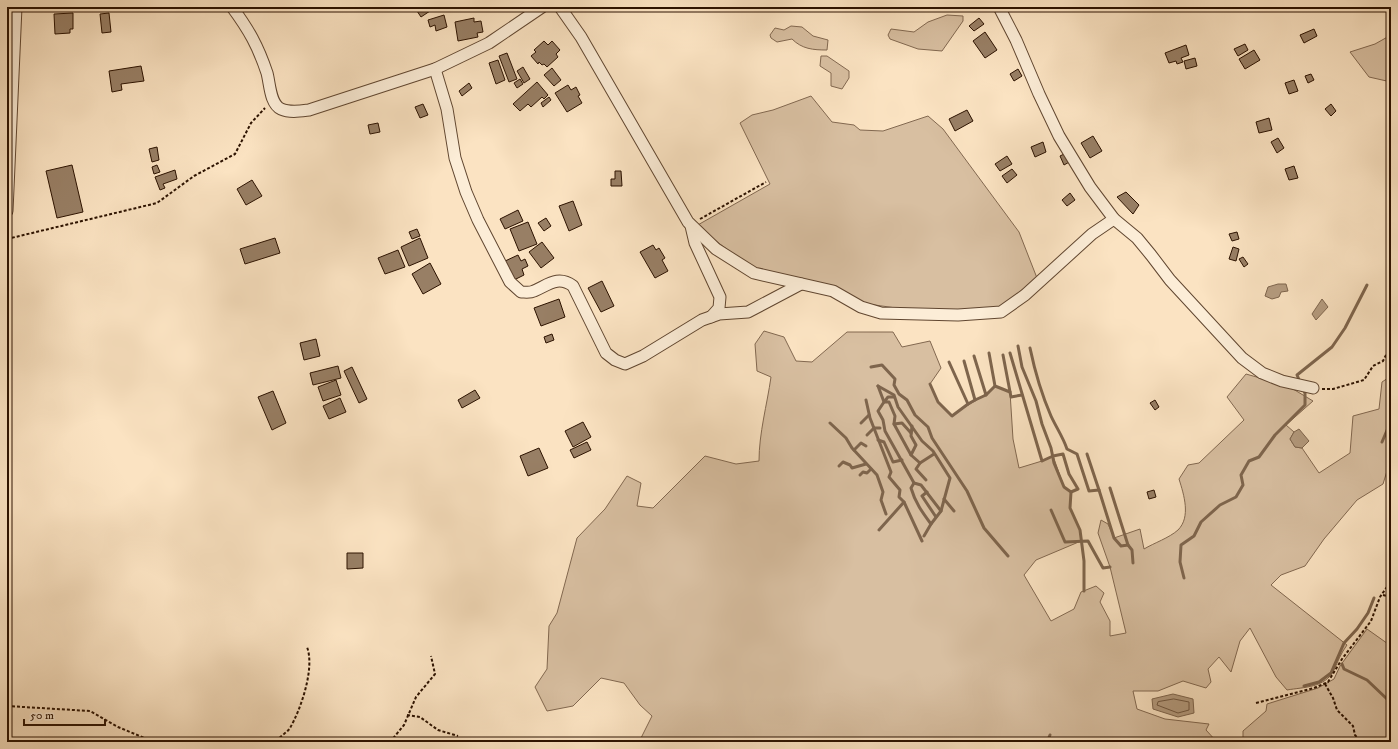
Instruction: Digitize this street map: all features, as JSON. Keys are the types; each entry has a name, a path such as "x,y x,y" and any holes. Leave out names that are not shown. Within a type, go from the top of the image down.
{"street":[{"path":"7,210 16,7"},
{"path":"232,7 253,37 267,74 273,101 280,109 290,112 309,110 435,69 488,43 542,7"},
{"path":"560,7 581,37 690,225 695,243 720,298 719,308 711,317"},
{"path":"999,7 1016,40 1059,136 1090,187 1114,219 1137,238 1152,255 1170,280 1242,358 1262,373 1282,381 1313,388"},
{"path":"435,69 448,110 455,158 466,192 478,220 510,282 521,292 532,292 554,281 566,281 573,286 606,353 615,360 625,364 643,356 702,320 719,314 748,312 801,284"},
{"path":"690,225 716,249 754,273 833,291 861,307 881,313 958,315 1001,312 1025,295 1092,234 1114,219"}],"path":[{"path":"7,239 157,203 194,176 235,154 251,123 273,101"},
{"path":"690,225 766,182"},
{"path":"1313,388 1333,389 1364,380 1373,366 1383,361 1391,345"},
{"path":"1256,703 1328,682 1342,659 1371,621 1382,594 1391,581"},
{"path":"1382,594 1391,597"},
{"path":"277,742 279,737 289,730 305,687 310,671 310,655 307,647"},
{"path":"390,742 404,725 416,696 435,674 431,656"},
{"path":"1325,684 1333,698 1337,710 1353,726 1355,735 1361,742"},
{"path":"7,706 90,711 125,730 154,742"},
{"path":"407,715 420,717 438,730 458,736"}],"shaded area":[{"path":"947,15 963,16 963,21 942,51 918,49 890,39 888,35 891,29 914,32 928,22"},
{"path":"791,26 802,27 813,36 828,40 827,50 808,48 800,45 792,39 777,42 771,38 770,35 775,28 784,30"},
{"path":"1391,35 1391,82 1369,77 1350,52 1375,44"},
{"path":"821,56 827,56 849,71 849,78 842,89 831,86 831,73 820,66"},
{"path":"811,96 832,122 854,125 860,130 883,131 928,116 943,129 1019,232 1037,278 999,308 972,311 896,308 861,303 759,272 696,226 770,184 740,123 752,115 773,110"},
{"path":"764,331 784,337 796,361 812,362 847,332 893,332 902,347 930,341 941,368 930,384 938,402 952,416 995,386 1010,392 1013,439 1019,468 1053,456 1064,487 1071,492 1070,508 1080,530 1081,541 1036,560 1024,575 1051,621 1074,609 1081,592 1096,586 1104,593 1100,602 1110,621 1110,636 1126,633 1110,567 1098,533 1101,520 1108,524 1114,538 1140,529 1144,549 1178,530 1182,525 1185,512 1183,492 1179,479 1188,465 1199,463 1244,420 1227,397 1246,374 1288,386 1313,401 1286,425 1294,432 1290,439 1295,447 1302,448 1319,473 1350,453 1353,416 1379,409 1382,382 1391,376 1391,467 1387,471 1383,484 1357,500 1324,539 1305,566 1281,575 1271,585 1347,645 1334,670 1325,680 1314,686 1287,690 1276,677 1250,628 1240,641 1231,672 1219,657 1208,669 1211,682 1206,688 1183,681 1158,691 1133,691 1137,709 1165,719 1209,724 1206,730 1217,742 645,742 641,738 652,716 640,705 624,683 601,678 573,706 547,711 535,687 547,669 549,626 557,613 577,538 605,509 627,476 641,483 637,506 653,508 705,456 736,464 759,461 759,450 771,377 757,371 755,344"},
{"path":"1367,629 1391,646 1391,684 1386,689 1391,695 1391,742 1243,742 1243,731 1266,711 1267,704 1318,688 1334,679 1340,666"}],"water":[{"path":"1278,284 1286,284 1288,291 1281,292 1279,297 1272,299 1265,296 1268,287"},
{"path":"1322,299 1328,307 1316,320 1312,314"},
{"path":"1299,429 1309,441 1302,448 1295,447 1290,439 1294,432"},
{"path":"1173,694 1193,699 1194,713 1178,717 1153,709 1152,699"}],"building":[{"path":"427,7 430,11 421,17 417,11"},
{"path":"73,13 73,29 70,29 70,33 55,34 54,14"},
{"path":"109,13 111,32 102,33 100,14"},
{"path":"444,15 447,27 436,31 435,25 430,27 428,20"},
{"path":"474,18 474,22 481,21 483,32 477,33 478,37 458,41 455,22"},
{"path":"979,18 984,24 974,31 969,26"},
{"path":"7,24 10,24 11,41 7,41"},
{"path":"1314,29 1317,36 1304,43 1300,35"},
{"path":"985,32 997,50 985,58 973,41"},
{"path":"544,41 548,45 552,41 560,50 556,54 558,57 547,67 539,62 538,64 531,56 536,52 534,50"},
{"path":"1245,44 1248,50 1238,56 1234,49"},
{"path":"1186,45 1189,55 1181,58 1183,62 1177,64 1176,61 1169,63 1165,53"},
{"path":"1254,50 1260,60 1245,69 1239,59"},
{"path":"507,53 517,79 509,82 499,56"},
{"path":"1195,58 1197,66 1186,69 1184,61"},
{"path":"498,60 505,80 496,84 489,63"},
{"path":"141,66 144,81 121,84 122,90 112,92 109,71"},
{"path":"523,67 530,79 524,83 517,71"},
{"path":"552,68 561,80 554,86 544,75"},
{"path":"1018,69 1022,76 1014,81 1010,74"},
{"path":"1311,74 1314,80 1308,83 1305,76"},
{"path":"520,79 523,84 517,88 514,83"},
{"path":"1294,80 1298,91 1289,94 1285,83"},
{"path":"537,82 548,95 544,99 542,97 531,107 528,104 520,111 513,104"},
{"path":"469,83 472,88 462,96 459,91"},
{"path":"568,85 571,90 576,87 580,95 578,96 582,103 567,112 555,93"},
{"path":"549,97 551,100 543,107 541,103"},
{"path":"423,104 428,115 420,118 415,107"},
{"path":"1331,104 1336,111 1331,116 1325,109"},
{"path":"967,110 973,121 955,131 949,119"},
{"path":"1269,118 1272,130 1259,133 1256,122"},
{"path":"378,123 380,132 370,134 368,125"},
{"path":"1093,136 1102,151 1090,158 1081,143"},
{"path":"1278,138 1284,148 1277,153 1271,142"},
{"path":"1043,142 1046,152 1035,157 1031,147"},
{"path":"157,147 159,160 152,162 149,149"},
{"path":"1066,153 1071,161 1064,165 1060,156"},
{"path":"1007,156 1012,164 1000,171 995,164"},
{"path":"72,165 83,212 57,218 46,171"},
{"path":"157,165 160,172 154,174 152,167"},
{"path":"1294,166 1298,178 1289,180 1285,169"},
{"path":"1012,169 1017,175 1007,183 1002,176"},
{"path":"175,170 177,179 163,184 165,188 160,190 155,177"},
{"path":"615,171 621,171 622,186 611,186 611,179 615,179"},
{"path":"252,180 262,196 246,205 237,189"},
{"path":"1126,192 1139,205 1133,214 1117,197"},
{"path":"1070,193 1075,200 1067,206 1062,200"},
{"path":"573,201 582,225 569,231 559,206"},
{"path":"518,210 523,221 505,229 500,219"},
{"path":"546,218 551,226 544,231 538,223"},
{"path":"528,222 537,244 519,251 510,229"},
{"path":"417,229 420,236 412,239 409,232"},
{"path":"1237,232 1239,239 1232,241 1229,234"},
{"path":"275,238 280,253 245,264 240,249"},
{"path":"420,238 428,258 409,266 401,247"},
{"path":"542,242 554,258 541,268 529,252"},
{"path":"653,245 656,250 659,248 665,258 662,260 668,271 655,278 640,252"},
{"path":"1233,247 1239,249 1236,261 1229,259"},
{"path":"398,250 405,267 385,274 378,258"},
{"path":"518,255 521,261 525,259 528,266 522,269 524,275 512,281 503,262"},
{"path":"1243,257 1248,264 1244,267 1239,259"},
{"path":"430,263 441,284 423,294 412,274"},
{"path":"602,281 614,306 601,312 588,288"},
{"path":"559,299 565,317 541,326 534,308"},
{"path":"552,334 554,340 546,343 544,337"},
{"path":"316,339 320,356 304,360 300,343"},
{"path":"338,366 341,378 313,385 310,373"},
{"path":"352,367 367,399 359,403 344,371"},
{"path":"336,380 341,395 323,401 318,387"},
{"path":"475,390 480,398 462,408 458,400"},
{"path":"273,391 286,423 272,430 258,397"},
{"path":"340,398 346,412 329,419 323,406"},
{"path":"1155,400 1159,407 1155,410 1150,403"},
{"path":"583,422 591,437 573,447 565,431"},
{"path":"587,442 591,450 574,458 570,450"},
{"path":"539,448 548,468 528,476 520,456"},
{"path":"1154,490 1156,497 1149,499 1147,492"},
{"path":"347,553 363,553 363,568 347,569"}],"waterway":[{"path":"1300,382 1297,375 1332,347 1345,328 1367,285"},
{"path":"1018,346 1022,367 1036,401 1042,424 1051,448 1054,463 1064,487 1071,492 1070,508 1080,530 1084,561 1084,591"},
{"path":"1030,348 1044,399 1051,416 1064,440 1067,449 1077,454 1089,491 1099,490 1114,538 1121,546 1128,545 1132,550 1133,563"},
{"path":"989,353 995,386 1010,392"},
{"path":"1010,353 1042,461 1053,456 1063,454 1069,474 1078,489 1071,492"},
{"path":"1003,355 1011,397 1022,395"},
{"path":"974,356 986,395 995,386"},
{"path":"964,361 975,400 986,395"},
{"path":"949,362 968,404 975,400"},
{"path":"871,367 882,365 895,379 894,385 899,394 907,400 915,415 928,427 932,438 967,491 984,528 1008,556"},
{"path":"930,384 938,402 952,416 968,404"},
{"path":"878,386 894,395 898,407 922,441 933,451 950,478 941,511 924,536"},
{"path":"878,386 884,402 878,411 883,420 885,431 914,483 921,485 941,511"},
{"path":"1184,578 1180,562 1181,545 1194,536 1201,522 1220,505 1236,497 1243,485 1241,475 1249,461 1259,457 1275,435 1305,405 1305,393 1303,389"},
{"path":"894,397 888,397 884,402 889,402 895,416 894,424 911,455 920,463 916,469 926,480"},
{"path":"866,400 870,418 891,472 889,477 900,490 899,497 904,502 922,541"},
{"path":"861,423 869,415"},
{"path":"1382,442 1391,421"},
{"path":"830,423 846,438 852,448 877,475 883,492 881,500 886,514"},
{"path":"894,424 902,423 911,433"},
{"path":"911,455 916,445 911,436 912,426"},
{"path":"867,435 874,428 880,428"},
{"path":"878,440 884,442 893,462 902,460"},
{"path":"854,450 861,443 866,446"},
{"path":"920,463 934,454"},
{"path":"1087,454 1099,490"},
{"path":"839,466 843,462 850,465 852,468 866,464"},
{"path":"860,475 863,472 867,473 871,469"},
{"path":"914,483 911,488 915,498 931,524"},
{"path":"1110,488 1128,545"},
{"path":"927,492 922,496 936,517"},
{"path":"944,499 954,511"},
{"path":"879,530 904,502"},
{"path":"1051,510 1065,542 1088,541 1103,568 1110,567"},
{"path":"1304,686 1319,682 1331,673 1344,643 1357,629 1368,613 1374,598"},
{"path":"1342,664 1344,669 1367,680 1387,699"},
{"path":"1047,742 1050,735"}]}
